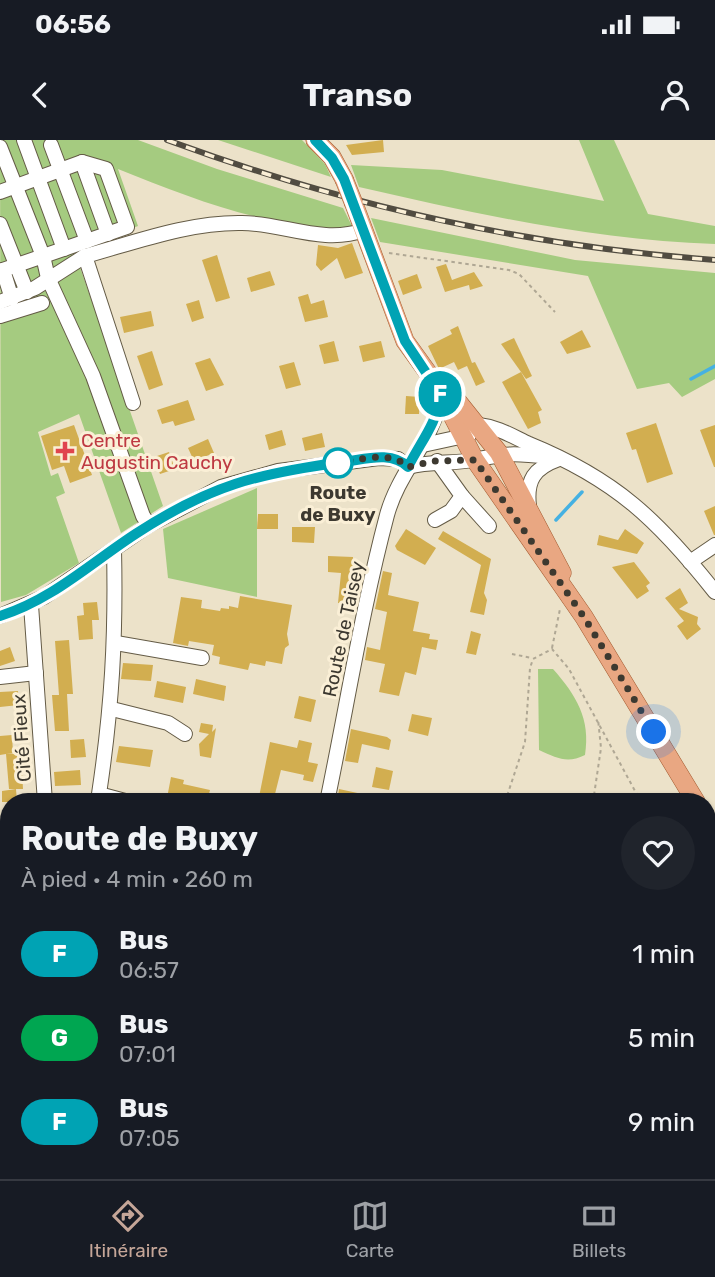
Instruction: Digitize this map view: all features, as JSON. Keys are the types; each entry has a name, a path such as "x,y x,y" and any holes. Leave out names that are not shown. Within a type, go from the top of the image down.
{"main road":[{"path":"315,140 332,158 344,179 405,341 438,389 475,460 584,617 691,793"},
{"path":"438,389 447,388 496,448 584,617"}],"street":[{"path":"24,140 64,249"},
{"path":"51,145 86,248 133,403"},
{"path":"0,147 43,256 48,278 93,376 143,516 149,525"},
{"path":"82,162 108,234"},
{"path":"0,192 82,162 106,169 127,227 108,234 86,248 27,292 3,301 6,269 0,224"},
{"path":"6,269 64,249 86,248 218,224 262,224 330,236 364,230"},
{"path":"6,269 27,292"},
{"path":"0,316 42,303"},
{"name":"Route de Taisey","path":"329,793 388,512 408,467 434,424 438,389"},
{"path":"479,425 495,427 560,459 606,483 636,504 715,592"},
{"path":"423,445 463,435 496,448 560,459"},
{"path":"0,616 31,605 149,525 188,502 248,477 388,457 398,459 408,467 437,461 475,460 496,448"},
{"path":"529,508 527,490 531,477 541,467 560,459"},
{"path":"437,461 461,496 489,526"},
{"path":"435,520 451,511 461,496"},
{"path":"690,562 715,545"},
{"path":"99,793 112,709 116,643 114,549"},
{"name":"Cité Fieux","path":"31,605 44,793"},
{"path":"116,643 202,658"},
{"name":"Cité Fieux","path":"0,677 36,673"},
{"path":"112,709 168,723 185,734"}],"path":[{"path":"372,254 394,253 509,270 519,274 555,312"},
{"path":"552,649 559,611 567,593"},
{"path":"512,654 533,659 552,649"},
{"path":"552,649 569,669 636,793"},
{"path":"508,793 525,742 530,668 533,659"},
{"path":"594,793 601,748 597,718"}],"green space":[{"path":"0,140 138,140 217,169 343,208 352,226 337,228 294,224 242,213 118,169 138,226 74,250 163,506 121,533 79,414 38,432 51,476 58,473 65,493 56,497 79,563 26,595 1,602"},
{"path":"218,140 302,140 325,164 331,177"},
{"path":"579,140 614,140 648,214 715,226 715,244 670,242 580,231 447,207 359,187 351,165 442,170 604,201"},
{"path":"371,218 575,260 715,273 715,379 682,397 669,383 637,389 588,276 380,242"},
{"path":"257,488 257,597 168,578 163,529"},
{"path":"538,669 553,669 575,698 586,730 585,755 567,759 539,750"}],"building":[{"path":"383,140 384,152 352,155 346,145"},
{"path":"352,243 363,273 345,279 337,258 321,271 316,265 318,245 338,248"},
{"path":"217,255 230,298 216,302 202,260"},
{"path":"446,264 452,280 474,272 483,286 470,290 469,285 445,292 436,267"},
{"path":"270,271 275,285 251,292 247,278"},
{"path":"417,274 422,288 403,295 398,281"},
{"path":"308,294 311,304 324,300 328,317 305,322 298,297"},
{"path":"199,300 204,318 192,322 186,304"},
{"path":"151,311 154,326 124,333 120,317"},
{"path":"458,326 472,363 475,362 485,382 476,386 467,366 458,370 454,362 439,369 428,346 452,334 450,330"},
{"path":"582,330 591,347 567,354 560,342"},
{"path":"514,338 532,376 526,379 501,344"},
{"path":"334,341 339,361 324,364 319,345"},
{"path":"381,341 385,357 363,362 359,346"},
{"path":"152,351 163,385 149,390 137,356"},
{"path":"210,358 224,385 206,391 195,363"},
{"path":"294,362 301,385 286,389 279,366"},
{"path":"521,372 542,410 538,412 541,423 528,429 502,382"},
{"path":"406,396 420,397 419,414 405,414"},
{"path":"188,400 195,420 175,426 173,421 162,424 157,410"},
{"path":"656,423 673,474 647,483 636,449 632,450 626,433"},
{"name":"Centre Augustin Cauchy","path":"74,425 92,475 70,483 64,466 52,470 41,436"},
{"path":"715,425 715,467 714,467 700,430"},
{"path":"282,430 286,445 269,450 265,435"},
{"path":"322,433 325,447 305,451 302,438"},
{"path":"208,439 214,453 194,461 188,448"},
{"path":"169,452 175,469 160,474 154,457"},
{"path":"715,506 715,535 714,535 704,511"},
{"path":"258,514 278,514 278,529 257,529"},
{"path":"292,527 315,527 314,543 292,542"},
{"path":"406,529 436,548 425,565 397,550 395,546"},
{"path":"625,529 644,543 637,554 597,545 599,535 618,540"},
{"path":"443,531 491,559 484,593 487,600 484,615 470,612 481,565 438,539"},
{"path":"328,556 353,557 352,604 338,603 341,573 328,572"},
{"path":"634,562 650,583 646,586 649,591 637,599 612,567"},
{"path":"383,571 392,573 388,595 419,602 413,631 430,634 429,639 438,640 436,650 422,647 416,675 405,672 399,696 379,692 385,664 365,660 367,647 380,650 387,612 375,609"},
{"path":"680,588 688,603 679,609 698,617 697,624 701,629 687,640 677,626 684,621 665,598"},
{"path":"240,596 292,605 287,634 289,645 285,648 282,664 266,661 265,666 250,663 248,670 219,664 220,657 212,655 214,645 189,641 188,646 173,643 181,597 202,600 201,608 220,611 221,608 229,609 229,606 238,608"},
{"path":"97,602 99,620 92,620 93,639 79,640 77,616 84,615 83,603"},
{"path":"471,631 481,634 476,655 466,653"},
{"path":"69,640 73,694 67,694 69,731 55,731 52,695 59,695 55,641"},
{"path":"10,647 15,661 0,666 0,651"},
{"path":"123,663 153,665 151,681 121,679"},
{"path":"196,679 226,686 224,701 193,694"},
{"path":"157,681 186,687 183,703 154,697"},
{"path":"18,691 19,705 0,707 0,692"},
{"path":"299,696 316,700 311,722 294,718"},
{"path":"412,714 432,718 428,736 408,731"},
{"path":"201,723 213,725 212,732 216,728 211,758 200,756 199,744 209,734 199,732"},
{"path":"351,729 387,737 391,740 389,750 362,744 358,763 345,761"},
{"path":"12,735 13,753 0,755 0,736"},
{"path":"84,739 86,757 71,758 70,740"},
{"path":"299,740 312,743 308,762 318,764 313,782 303,780 304,775 281,770 275,793 260,793 270,742 297,748"},
{"path":"119,746 153,750 150,767 116,762"},
{"path":"21,753 23,789 9,789 6,754"},
{"path":"376,767 393,771 389,790 372,787"},
{"path":"80,770 81,785 55,786 54,772"},
{"path":"171,777 184,780 183,784 210,790 209,793 168,793"},
{"path":"16,789 16,793 2,793"},
{"path":"339,789 358,793 338,793"}],"waterway":[{"path":"691,379 715,366"},
{"path":"556,520 582,492"}],"railway":[{"path":"167,140 301,185 437,220 574,245 715,260"}],"bus line":[{"name":"F","path":"0,616 31,605 149,525 188,502 221,487 248,477 278,471 374,458 398,459 408,467 423,445 434,424 441,395 405,341 344,179 326,149 315,140"}],"place":[{"name":"Centre Augustin Cauchy","path":"65,451"},
{"name":"Route de Buxy","path":"338,463"}],"route":[{"path":"338,463 388,457 398,459 408,467 434,461 475,460 502,503 584,617 654,732"}]}
